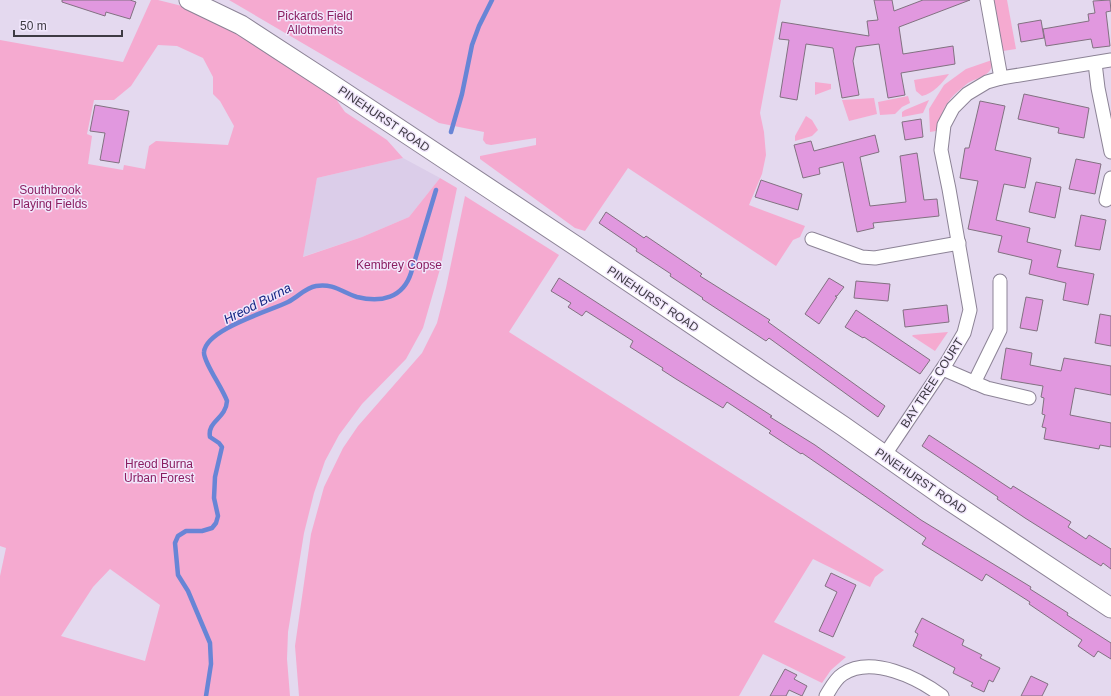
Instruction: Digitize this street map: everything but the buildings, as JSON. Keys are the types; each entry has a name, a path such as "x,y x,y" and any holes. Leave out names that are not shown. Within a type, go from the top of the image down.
{"street":[{"name":"PINEHURST ROAD","path":"189,0 241,25 327,81 578,248 1111,608"},
{"path":"987,0 1001,78"},
{"name":"BAY TREE COURT","path":"884,456 943,369 964,333 970,310 941,150 942,133 948,117 959,100 976,88 1001,78 1111,60"},
{"path":"1095,63 1098,88 1111,152"},
{"path":"1106,200 1111,178"},
{"path":"812,239 862,258 875,258 958,243"},
{"path":"974,383 1000,330 1000,281"},
{"path":"943,369 987,388 1028,398"},
{"path":"826,696 836,680 842,674 858,668 877,667 895,670 942,696"}],"shaded area":[{"path":"403,158 440,178 409,217 362,237 302,257 317,178"}],"green space":[{"path":"151,0 158,0 194,9 245,37 329,89 345,112 387,140 403,158 317,178 303,257 362,237 409,217 440,178 457,188 440,269 423,328 406,359 362,404 339,435 325,461 314,493 304,533 288,632 287,659 290,696 0,696 0,576 6,548 0,546 0,40 123,62","holes":["158,45 177,46 203,58 213,77 213,94 220,101 234,126 228,145 156,141 149,146 145,169 124,165 123,170 88,164 92,136 87,134 94,100 114,100 131,86","110,569 160,605 145,661 61,636 93,587"]},
{"name":"Pickards Field Allotments","path":"229,0 781,0 760,113 764,132 766,155 762,174 749,205 805,226 800,237 793,240 776,266 628,168 585,231 575,228 480,159 480,156 536,145 536,138 491,145 486,144 483,140 484,132 439,123"},
{"path":"993,0 1007,0 1016,49 1003,51"},
{"path":"992,60 992,65 988,73 968,83 957,92 943,112 936,131 930,132 929,109 944,85 966,69"},
{"path":"949,74 941,84 930,93 922,96 916,91 914,80"},
{"path":"815,82 831,84 831,89 815,95"},
{"path":"908,96 910,103 902,107 895,114 880,115 878,102"},
{"path":"874,98 877,114 849,121 842,100"},
{"path":"929,100 923,113 902,117 902,112 905,110"},
{"path":"806,116 812,120 818,130 812,136 795,141 795,136"},
{"path":"465,196 559,255 509,332 884,570 875,577 870,587 813,559 774,622 846,657 831,670 822,683 763,654 739,696 299,696 295,646 311,534 324,487 343,448 358,426 422,353 437,323 446,288"},
{"path":"948,332 935,351 912,336 913,335"}],"waterway":[{"name":"Hreod Burna","path":"451,132 462,94 472,45 479,26 492,0"},
{"name":"Hreod Burna","path":"206,696 211,664 210,643 188,591 178,575 175,543 178,536 186,531 202,531 212,528 216,523 218,516 214,498 215,477 222,447 210,437 210,432 211,427 224,412 227,401 207,362 204,352 207,344 215,336 227,328 288,302 308,289 316,286 322,285 333,287 366,299 383,299 397,293 403,288 411,273 436,190"}],"park label":[{"name":"Southbrook Playing Fields","path":"50,197"},
{"name":"Kembrey Copse","path":"399,265"},
{"name":"Hreod Burna Urban Forest","path":"159,471"}]}
